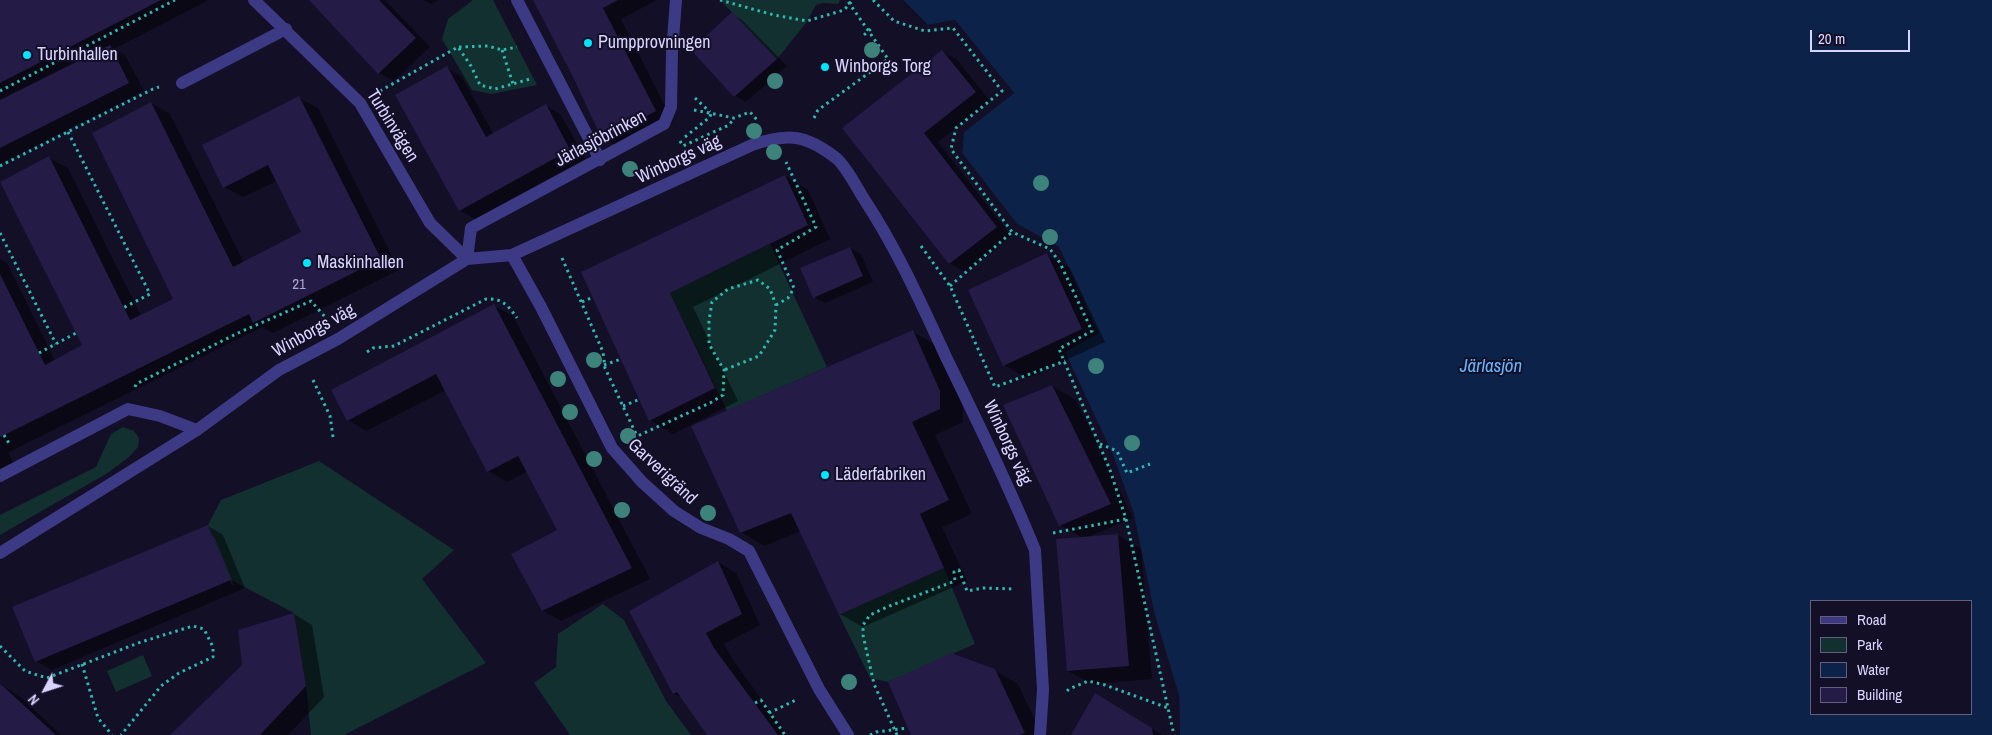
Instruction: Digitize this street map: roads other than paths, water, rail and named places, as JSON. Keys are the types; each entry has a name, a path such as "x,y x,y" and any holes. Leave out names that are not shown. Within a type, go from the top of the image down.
{"street":[{"name":"Turbinvägen","path":"254,0 286,29 360,103 430,223 467,259"},
{"path":"517,0 600,160"},
{"name":"Järlasjöbrinken","path":"467,259 471,228 664,124 671,107 672,52 676,0"},
{"path":"182,83 286,29"},
{"name":"Winborgs väg","path":"0,553 197,430 279,370 338,339 467,259 512,255 752,145 775,138 794,137 810,141 838,160 875,215 900,260 1008,484 1035,550 1043,690 1040,735"},
{"name":"Garverigränd","path":"512,255 541,306 612,448 642,482 674,511 701,528 729,539 749,550 819,689 848,735"},
{"path":"0,476 128,409 160,416 197,430"}],"water":[{"name":"Järlasjön","path":"903,0 1992,0 1992,735 1180,735 1179,696 1155,616 1133,511 1112,453 1065,352 1098,333 1059,247 1017,224 962,153 964,132 1014,93 955,20 928,25"}],"place":[{"name":"Pumpprovningen","path":"588,43"},
{"name":"Turbinhallen","path":"27,55"},
{"name":"Winborgs Torg","path":"825,67"},
{"name":"Maskinhallen","path":"307,263"},
{"name":"Läderfabriken","path":"825,475"}]}
